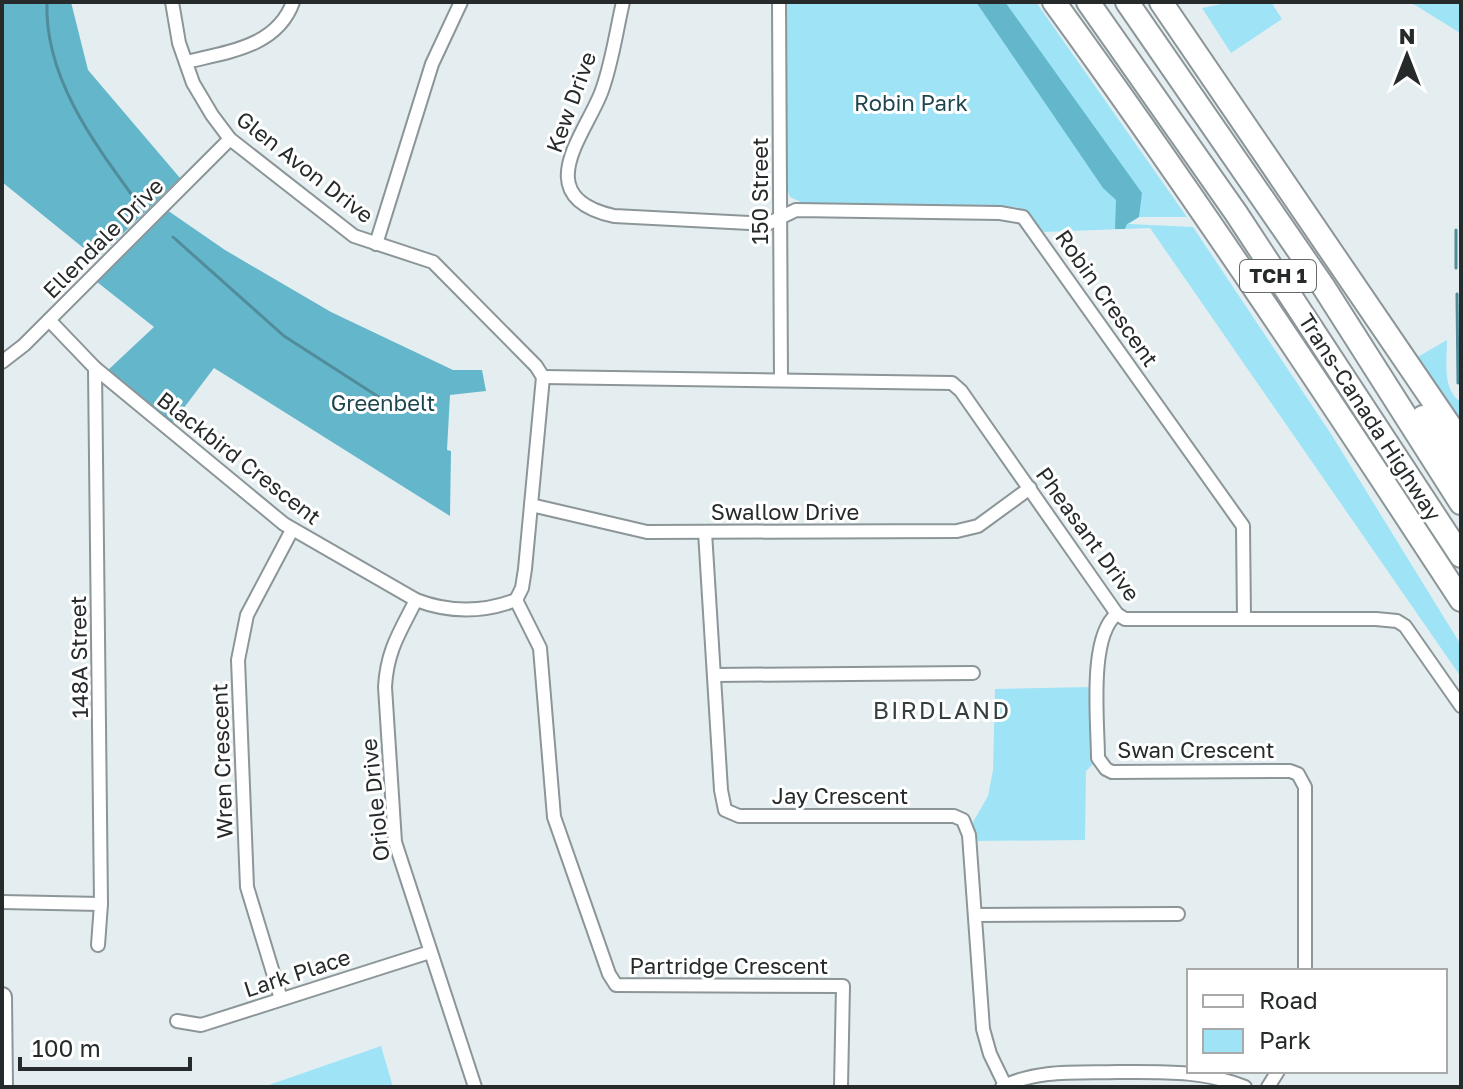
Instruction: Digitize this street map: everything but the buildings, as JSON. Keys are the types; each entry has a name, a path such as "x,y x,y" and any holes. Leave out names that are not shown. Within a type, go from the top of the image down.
{"highway":[{"path":"1054,2 1238,263 1461,600"},
{"name":"Trans-Canada Highway","path":"1088,2 1245,226 1461,556"},
{"name":"Trans-Canada Highway","path":"1127,2 1323,286 1461,503"},
{"path":"1161,2 1461,442"},
{"path":"1323,286 1381,357 1461,472"},
{"path":"1441,413 1461,435"},
{"path":"1399,505 1461,614"}],"street":[{"name":"Glen Avon Drive","path":"172,2 179,43 193,83 230,139 354,236 433,262 536,366 543,377"},
{"path":"186,62 261,42 288,17 293,2"},
{"path":"376,244 432,64 461,2"},
{"name":"Kew Drive","path":"623,2 605,80 570,153 568,177 578,197 599,211 621,216 767,224 781,217"},
{"name":"150 Street","path":"779,2 781,380"},
{"name":"Ellendale Drive","path":"2,362 49,320 230,139"},
{"name":"Robin Crescent","path":"781,217 796,210 1000,213 1023,217 1243,526 1244,619"},
{"name":"Blackbird Crescent","path":"49,320 95,368 292,530 416,600 448,610 485,610 516,600"},
{"name":"148A Street","path":"95,368 101,904 98,945"},
{"path":"516,600 522,588 525,569 543,377 781,380"},
{"name":"Pheasant Drive","path":"781,380 952,383 961,391 1117,614 1133,620 1397,621 1410,632 1461,706"},
{"name":"Swallow Drive","path":"531,505 639,531 964,530 978,526 1030,488"},
{"name":"Wren Crescent","path":"281,999 247,887 238,660 247,615 292,530"},
{"name":"Jay Crescent","path":"705,532 721,799 728,813 739,816 959,817 968,829 985,1040 1004,1086"},
{"name":"Oriole Drive","path":"416,600 390,652 385,687 395,842 475,1087"},
{"name":"Partridge Crescent","path":"516,600 540,648 554,817 609,974 616,985 843,986 841,1087"},
{"name":"Swan Crescent","path":"1117,614 1109,622 1098,659 1098,758 1106,769 1112,772 1290,771 1302,780 1305,787 1305,969"},
{"path":"714,675 973,673"},
{"path":"2,902 101,904"},
{"path":"976,915 1178,914"},
{"name":"Lark Place","path":"177,1021 201,1025 430,952"},
{"path":"2,997 3,1087"},
{"path":"1117,1072 1117,1087"},
{"path":"1004,1086 1053,1073 1187,1073"},
{"path":"1196,1073 1245,1087"}],"green space":[{"path":"2,2 71,2 88,70 180,178 97,259 2,182"},
{"name":"Robin Park","path":"786,2 1036,2 1187,217 1139,217 1129,224 1193,227 1331,434 1461,645 1461,677 1150,228 1043,232 1029,213 1016,207 803,203 790,197 787,189"},
{"path":"976,2 1005,2 1142,193 1139,217 1127,224 1125,229 1115,229 1116,200 1103,188"},
{"path":"1231,2 1271,2 1282,19 1231,53 1202,8"},
{"path":"1410,2 1461,2 1461,35 1457,31"},
{"name":"Greenbelt","path":"167,210 225,250 331,312 453,370 482,370 486,391 450,395 447,450 451,451 450,516 214,368 171,425 108,370 154,327 97,282"},
{"path":"1447,340 1448,383 1461,402 1461,421 1416,358"},
{"path":"1091,687 1093,764 1086,771 1085,840 976,841 973,822 988,796 993,770 995,689"},
{"path":"381,1046 393,1087 263,1087"}],"waterway":[{"path":"47,2 48,30 64,85 91,136 140,206"},
{"path":"1456,230 1456,268"},
{"path":"173,237 284,336 385,401"},
{"path":"1457,294 1458,383"}],"district":[{"name":"BIRDLAND","path":"942,711"}]}
